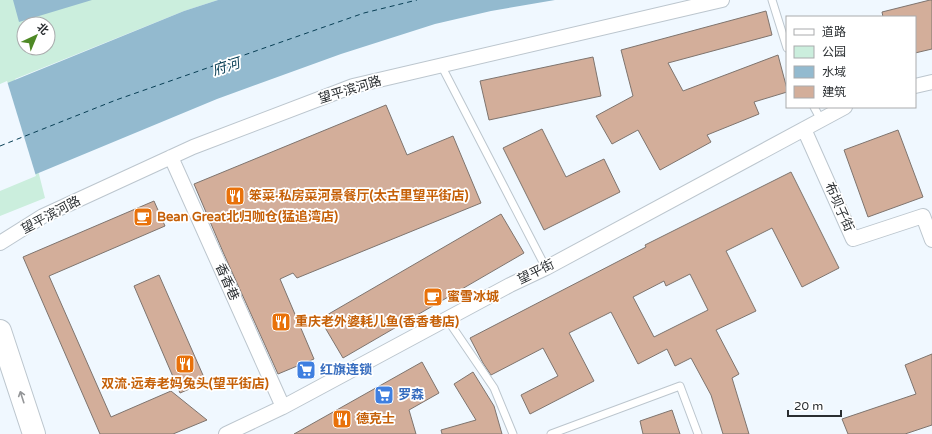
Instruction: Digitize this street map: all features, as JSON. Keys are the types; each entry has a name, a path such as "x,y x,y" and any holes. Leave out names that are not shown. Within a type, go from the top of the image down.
{"main road":[{"path":"0,331 34,434"}],"street":[{"name":"望平滨河路","path":"0,243 43,216 193,147 353,86 722,0"},
{"path":"916,86 932,82"},
{"name":"望平街","path":"226,434 283,407 447,318 546,268 843,108"},
{"name":"布坝子街","path":"804,129 854,239 923,216 932,240"},
{"name":"香香巷","path":"172,157 283,407"}],"lane":[{"path":"772,0 786,45"},
{"path":"441,65 546,268"},
{"path":"815,108 821,120"},
{"path":"447,318 494,388 513,434"},
{"path":"552,434 680,386 698,434"}],"green space":[{"path":"0,0 218,0 184,11 15,79 45,198 0,216"}],"water":[{"path":"13,0 92,0 39,16 17,16"},
{"name":"府河","path":"218,0 555,0 491,11 435,24 341,54 217,99 0,189 0,86 184,11"}],"pier":[{"path":"7,81 36,176 0,191 0,84"}],"building":[{"path":"932,0 932,49 916,53 916,16 883,16 882,12"},
{"path":"766,11 772,35 668,63 683,91 778,55 786,85 786,92 754,102 759,114 707,135 711,142 660,170 638,130 612,144 596,116 633,96 621,50"},
{"path":"593,57 601,96 489,120 480,81"},
{"path":"386,105 407,155 453,136 481,203 297,278 293,273 280,279 314,359 278,374 194,184"},
{"path":"542,129 566,177 604,159 620,192 544,230 503,148"},
{"path":"898,130 923,197 868,217 844,150"},
{"path":"791,172 839,268 802,287 772,228 726,251 756,311 716,330 739,374 732,378 749,434 723,434 711,395 691,358 675,366 667,349 638,364 611,312 569,333 594,381 530,414 521,395 558,376 543,348 491,375 483,363 470,338 646,247 645,245","holes":["690,274 708,310 654,337 633,297 664,281 666,286"]},
{"path":"154,201 165,226 49,276 111,417 171,391 207,420 173,434 100,434 23,257"},
{"path":"501,214 524,253 343,358 320,319"},
{"path":"159,275 206,382 180,393 134,286"},
{"path":"932,354 932,425 905,434 848,434 842,419 916,394 905,365"},
{"path":"422,362 439,393 409,410 416,434 294,434"},
{"path":"473,372 494,406 502,434 442,434 441,430 476,420 454,384"},
{"path":"672,410 680,434 643,434 640,421"}],"ferry route":[{"path":"0,146 116,100 364,13 417,0"}],"place":[{"name":"笨菜·私房菜河景餐厅(太古里望平街店)","path":"235,196"},
{"name":"Bean Great北归咖仓(猛追湾店)","path":"143,217"},
{"name":"蜜雪冰城","path":"433,297"},
{"name":"重庆老外婆耗儿鱼(香香巷店)","path":"281,322"},
{"name":"双流·远寿老妈兔头(望平街店)","path":"185,364"},
{"name":"红旗连锁","path":"306,370"},
{"name":"罗森","path":"384,395"},
{"name":"德克士","path":"342,419"}]}
